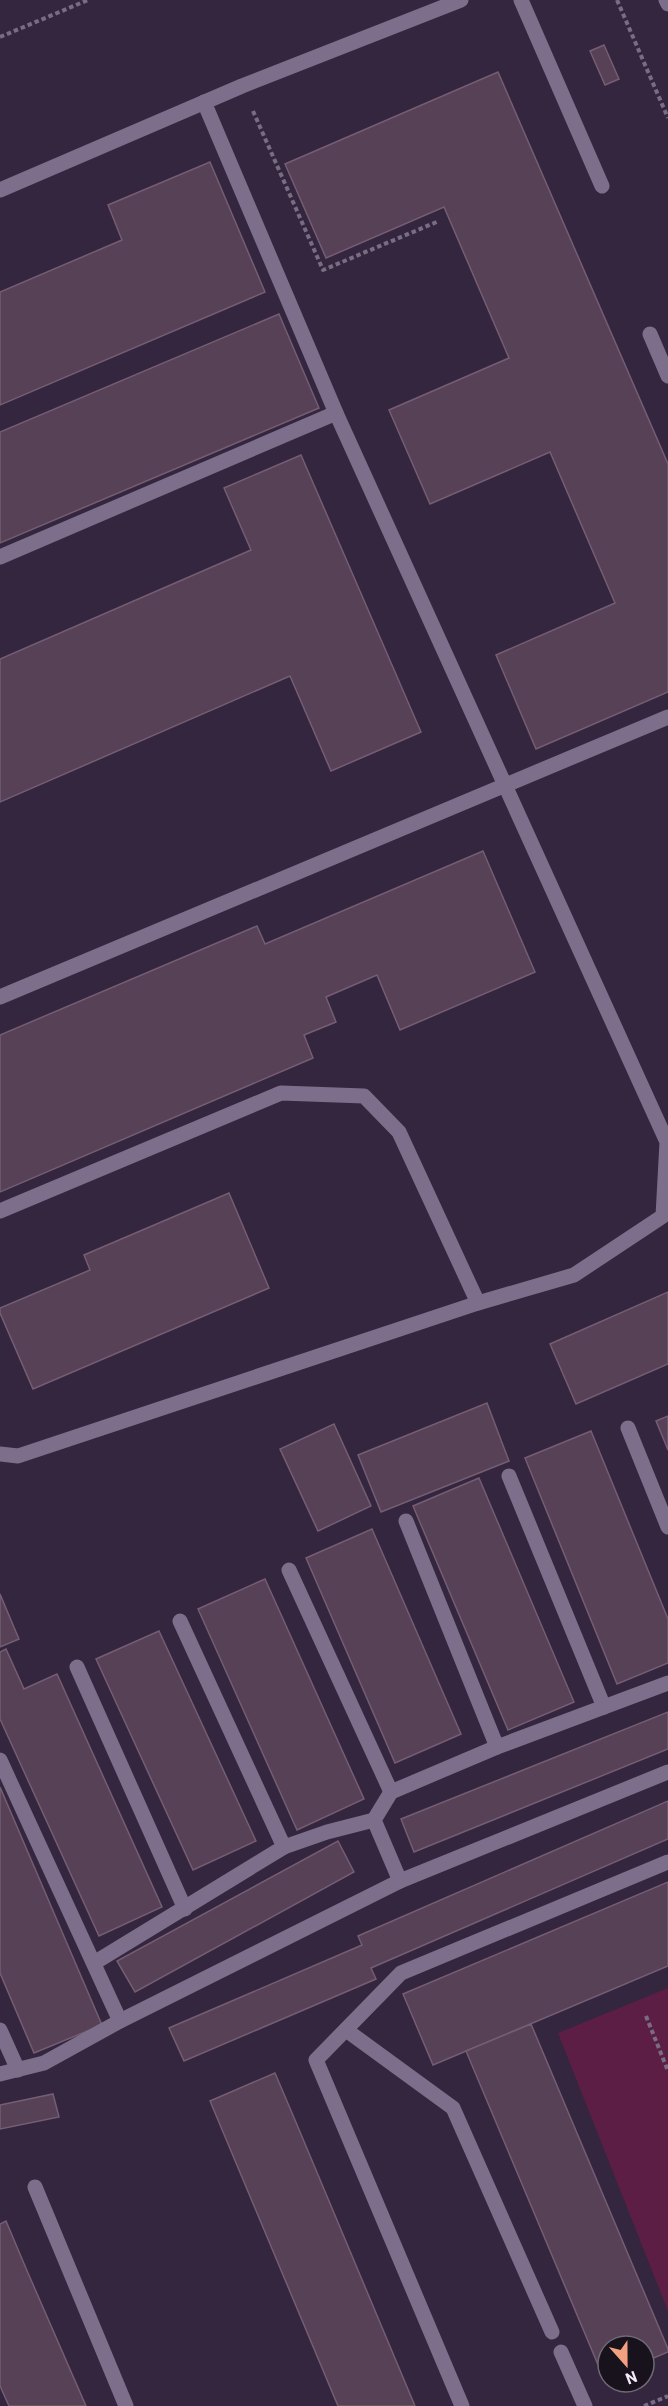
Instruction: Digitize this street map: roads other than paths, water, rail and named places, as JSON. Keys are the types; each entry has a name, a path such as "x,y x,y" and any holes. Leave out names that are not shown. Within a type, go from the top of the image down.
{"lane":[{"path":"0,190 242,86 461,0"},
{"path":"521,0 602,186"},
{"path":"0,1454 18,1456 478,1303 574,1275 663,1216 667,1142 336,413 204,102"},
{"path":"650,334 668,376"},
{"path":"0,557 336,413"},
{"path":"0,997 668,717"},
{"path":"0,1211 281,1093 364,1096 399,1132 478,1303"},
{"path":"628,1428 668,1527"},
{"path":"509,1476 604,1707"},
{"path":"406,1521 497,1746"},
{"path":"289,1570 391,1792"},
{"path":"180,1621 284,1848"},
{"path":"77,1667 186,1909"},
{"path":"94,1963 284,1848 327,1832 374,1820 391,1792 497,1746 668,1683"},
{"path":"0,1760 120,2021"},
{"path":"0,2074 44,2063 120,2021 400,1881 668,1772"},
{"path":"374,1820 400,1881"},
{"path":"462,2406 316,2060 401,1973 668,1862"},
{"path":"0,2030 18,2070"},
{"path":"346,2030 453,2108 552,2332"},
{"path":"35,2187 126,2406"},
{"path":"561,2352 585,2406"}]}
